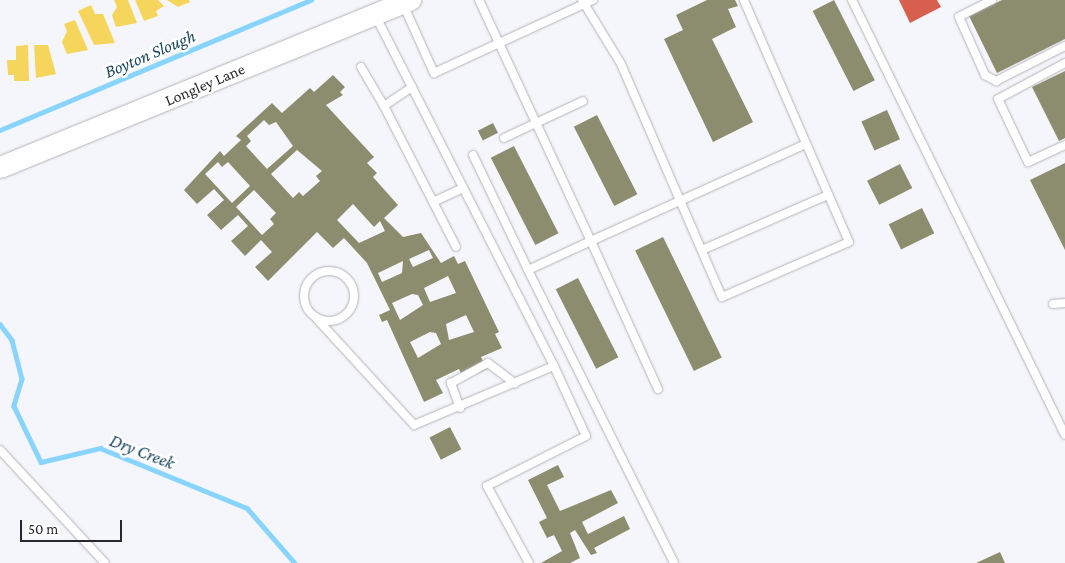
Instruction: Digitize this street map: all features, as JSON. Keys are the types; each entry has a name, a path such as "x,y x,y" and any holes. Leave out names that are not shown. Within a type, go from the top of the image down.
{"main road":[{"name":"Longley Lane","path":"0,167 406,2"}],"lane":[{"path":"479,0 592,241 658,389"},
{"path":"406,2 434,73 583,2 593,0"},
{"path":"583,2 621,64 722,297 849,242 744,0"},
{"path":"852,0 1065,435"},
{"path":"992,0 959,17 985,75 996,81 1065,46"},
{"path":"375,14 554,366 586,436 487,486 529,563"},
{"path":"1065,63 998,100 1028,162 1065,145"},
{"path":"361,67 384,106 456,247"},
{"path":"384,106 412,87"},
{"path":"504,138 582,101"},
{"path":"528,270 806,144"},
{"path":"473,155 674,563"},
{"path":"433,202 463,188"},
{"path":"702,250 828,195"},
{"path":"317,319 341,319 352,307 352,284 339,273 322,272 308,281 305,306 414,425 460,408 554,366"},
{"path":"1052,304 1065,303"},
{"path":"460,408 451,383 488,363 514,383"},
{"path":"0,450 105,563"}],"building: Homes":[{"path":"114,0 128,0 137,23 116,27 112,15 117,7"},
{"path":"135,0 158,0 164,6 156,11 158,16 144,21"},
{"path":"167,0 189,0 190,2 178,7"},
{"path":"91,5 95,14 103,14 115,43 94,45 78,11"},
{"path":"75,20 88,50 67,54 62,42 67,31 64,24"},
{"path":"28,45 29,81 14,81 14,75 8,75 7,60 16,60 16,46"},
{"path":"34,45 48,45 56,74 36,78"}],"building: Shops":[{"path":"899,0 937,0 941,7 910,23"}],"building: Industry":[{"path":"707,0 735,0 738,6 728,9 736,27 712,39 753,122 713,142 664,39 683,30 676,15"},
{"path":"834,0 875,80 853,91 813,11"},
{"path":"1002,0 1065,0 1065,39 997,73 969,16"},
{"path":"1065,71 1065,138 1059,141 1032,87"},
{"path":"333,75 345,87 340,92 343,95 326,105 374,157 367,163 377,173 373,177 398,205 384,218 403,237 421,233 441,263 454,256 458,264 465,261 499,332 495,334 502,348 481,357 487,369 464,380 459,369 436,380 443,393 424,402 387,320 382,322 379,315 390,310 367,263 344,238 333,248 317,232 268,281 255,267 272,252 261,240 245,256 231,241 248,226 238,215 221,230 207,215 224,200 214,189 197,204 184,190 220,151 224,156 241,140 236,136 272,103 282,113 310,88 314,92","holes":["264,120 269,125 276,122 293,146 267,169 246,146 251,141 247,136","297,150 322,171 316,176 320,181 303,196 299,192 293,198 271,174","218,162 222,167 228,162 250,186 232,203 205,174","254,190 276,213 270,219 274,224 262,235 236,207","353,204 374,227 380,221 385,231 359,243 337,220","429,250 433,258 413,267 409,259","403,261 402,273 382,282 378,273","448,276 456,293 430,302 424,288","412,294 418,295 423,305 400,320 392,303","466,315 474,332 449,340 446,324","430,332 436,333 441,344 418,358 410,342"]},
{"path":"887,110 900,139 874,151 861,121"},
{"path":"597,115 637,194 614,206 574,127"},
{"path":"493,123 498,133 483,141 478,131"},
{"path":"514,146 558,233 535,245 491,158"},
{"path":"1065,163 1065,250 1030,180"},
{"path":"900,164 912,188 879,205 867,181"},
{"path":"922,208 934,233 901,249 889,224"},
{"path":"663,237 722,357 694,371 635,251"},
{"path":"578,278 618,357 596,369 556,289"},
{"path":"450,427 461,449 441,460 430,437"},
{"path":"558,465 564,477 547,485 560,511 611,490 618,503 582,522 588,534 624,516 630,529 594,548 597,553 591,555 575,530 570,533 580,558 570,563 541,563 562,551 554,535 547,538 539,522 547,518 528,480"},
{"path":"1000,552 1005,563 976,563"}],"waterway":[{"name":"Boyton Slough","path":"0,130 311,0"},
{"name":"Dry Creek","path":"0,324 12,340 22,379 14,406 41,462 100,448 247,508 295,563"}]}
